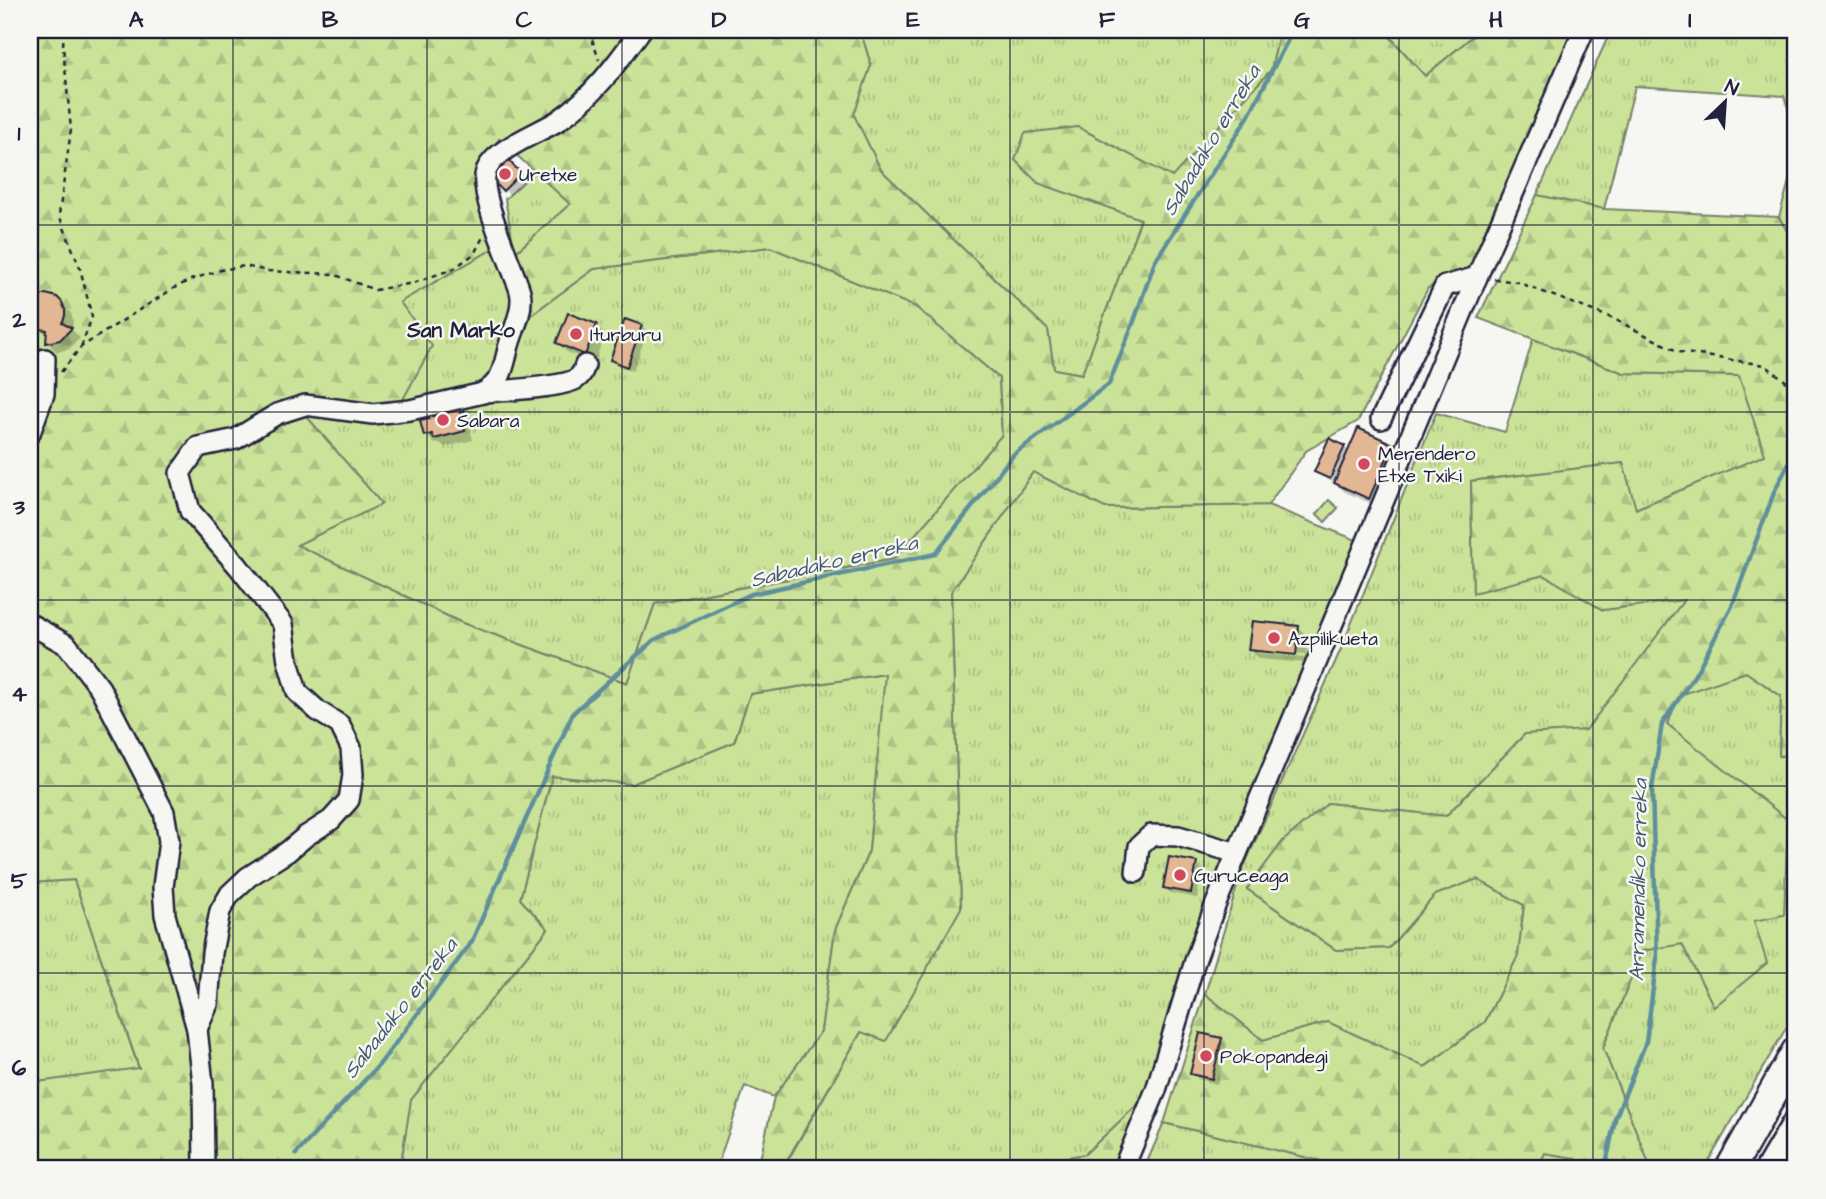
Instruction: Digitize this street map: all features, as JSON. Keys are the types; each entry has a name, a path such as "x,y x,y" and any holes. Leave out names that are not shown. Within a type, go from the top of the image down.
{"highway":[{"path":"1730,1169 1796,1052"},
{"path":"1770,1169 1796,1125"}],"street":[{"path":"482,393 492,387 500,377 522,307 521,293 493,217 484,177 492,160 559,120 591,94 606,79 641,30"},
{"path":"1123,1169 1156,1090 1195,961 1215,906 1476,277 1584,30"},
{"path":"1381,419 1445,286 1476,277"},
{"path":"30,433 44,394 45,359"},
{"path":"197,1029 208,1003 212,953 220,911 230,894 248,877 331,820 349,800 353,775 351,748 340,725 318,711 297,692 288,661 283,624 238,566 190,511 180,473 198,447 236,439 277,414 305,405 373,414 410,410 482,393 575,380 583,374 585,365"},
{"path":"30,624 67,645 100,688 164,812 169,841 163,887 164,915 197,1029 203,1084 204,1169"},
{"path":"1136,872 1139,846 1151,835 1178,836 1237,853"}],"path":[{"path":"44,394 81,347 92,317 80,268 59,215 71,130 63,46 64,30"},
{"path":"589,30 606,79"},
{"path":"81,347 174,288 202,276 244,265 268,271 333,274 375,290 413,283 453,268 474,254 493,217"},
{"path":"1476,277 1517,282 1614,319 1679,352 1765,365 1796,389"}],"green space":[{"path":"30,30 860,30 871,65 854,115 881,170 1048,330 1054,369 1082,374 1141,219 1038,183 1015,160 1025,133 1078,127 1172,177 1271,70 1280,30 1384,30 1425,76 1480,30 1585,30 1475,271 1428,288 1358,421 1306,451 1268,505 1105,508 1033,472 951,592 961,908 886,1041 861,1032 782,1169 758,1169 774,1097 821,1031 835,930 869,851 885,674 750,694 734,742 632,784 552,776 520,899 548,929 411,1100 401,1162 415,1169 30,1169 30,1083 139,1068 74,880 30,883","holes":["499,139 570,204 515,253 528,317 594,269 770,247 916,307 999,378 1002,435 894,559 655,604 627,683 462,623 297,545 382,504 301,410 315,400 400,405 432,346 400,302 498,246 477,175"]},
{"path":"860,30 1280,30 1271,70 1172,178 1078,127 1038,183 1141,219 1082,374 1054,369 1048,330 881,170 853,115 871,65"},
{"path":"1384,30 1480,30 1425,76"},
{"path":"1611,30 1796,30 1796,132 1784,96 1635,86 1604,209 1537,195"},
{"path":"1796,156 1796,247 1779,217"},
{"path":"535,171 570,204 515,253 505,199"},
{"path":"1537,195 1604,209 1779,217 1796,247 1796,754 1779,756 1781,696 1746,672 1680,695 1667,724 1788,820 1784,915 1754,921 1767,963 1714,1007 1682,944 1642,951 1603,1048 1651,1169 1573,1169 1575,1158 1545,1153 1537,1169 1354,1169 1164,1123 1205,994 1263,1040 1328,1022 1425,1067 1485,1022 1518,956 1524,905 1477,879 1435,895 1389,948 1336,950 1247,889 1283,841 1328,803 1446,816 1525,734 1586,730 1684,600 1603,610 1544,575 1473,593 1471,481 1623,463 1636,509 1765,455 1739,376 1624,373 1478,318"},
{"path":"498,246 518,302 502,353 482,388 400,405 400,302"},
{"path":"770,247 916,307 999,378 1002,435 894,559 655,604 627,683 462,623 296,545 381,504 301,410 488,400 528,317 594,269"},
{"path":"1533,339 1624,373 1739,376 1766,455 1635,509 1623,463 1471,481 1473,592 1544,575 1603,610 1685,599 1586,731 1525,734 1446,816 1328,803 1247,889 1336,950 1389,948 1435,895 1477,879 1524,905 1518,956 1485,1022 1425,1067 1328,1022 1263,1040 1205,994 1241,873 1341,649 1436,413 1505,432"},
{"path":"1033,472 1106,508 1268,505 1364,543 1152,1091 1085,1154 1036,1163 1033,1169 783,1169 861,1032 961,908 951,592"},
{"path":"1329,500 1338,508 1325,522 1317,514"},
{"path":"1746,672 1781,696 1779,756 1796,754 1796,1011 1704,1169 1651,1169 1603,1048 1642,951 1682,944 1753,921 1787,820 1666,724 1679,695"},
{"path":"886,674 869,851 835,930 821,1031 774,1097 745,1086 716,1169 415,1169 401,1163 410,1100 548,929 520,899 552,776 632,784 734,742 750,694"},
{"path":"74,880 139,1069 30,1083 30,883"},
{"path":"1152,1091 1119,1169 1033,1169 1036,1164 1085,1154"},
{"path":"1164,1123 1354,1169 1144,1169"},
{"path":"1545,1153 1576,1158 1573,1169 1537,1169"}],"building":[{"name":"Uretxe","path":"506,158 521,173 503,191 488,176"},
{"path":"46,294 57,297 62,302 65,316 62,323 72,328 60,340 46,343 47,330 34,324 30,308 37,297"},
{"name":"Iturburu","path":"568,313 597,324 585,355 556,343"},
{"path":"625,319 642,325 627,367 610,360"},
{"path":"30,334 35,345 31,356 37,364 30,368"},
{"name":"Sabara","path":"461,400 464,411 460,412 465,431 434,439 432,434 424,436 420,421 429,419 426,410"},
{"name":"Merendero Etxe Txiki","path":"1358,428 1393,444 1369,499 1334,483"},
{"path":"1329,438 1345,446 1330,479 1314,472"},
{"name":"Azpilikueta","path":"1252,621 1299,626 1296,655 1248,650"},
{"name":"Guruceaga","path":"1169,857 1197,862 1191,893 1163,888"},
{"name":"Pokopandegi","path":"1200,1033 1222,1038 1212,1079 1190,1074"}],"waterway":[{"name":"Sabadako erreka","path":"296,1154 379,1065 471,943 573,713 654,640 751,594 935,554 1014,454 1109,384 1155,261 1248,117 1293,30"},
{"name":"Arramendiko erreka","path":"1605,1169 1615,1119 1646,1042 1657,958 1652,789 1662,724 1696,673 1732,606 1775,490 1796,449"}],"place":[{"name":"Uretxe","path":"505,174"},
{"name":"Iturburu","path":"576,334"},
{"name":"Sabara","path":"443,420"},
{"name":"Merendero Etxe Txiki","path":"1364,464"},
{"name":"Azpilikueta","path":"1274,638"},
{"name":"Guruceaga","path":"1180,875"},
{"name":"Pokopandegi","path":"1206,1056"}],"district":[{"name":"San Marko","path":"461,330"}]}
